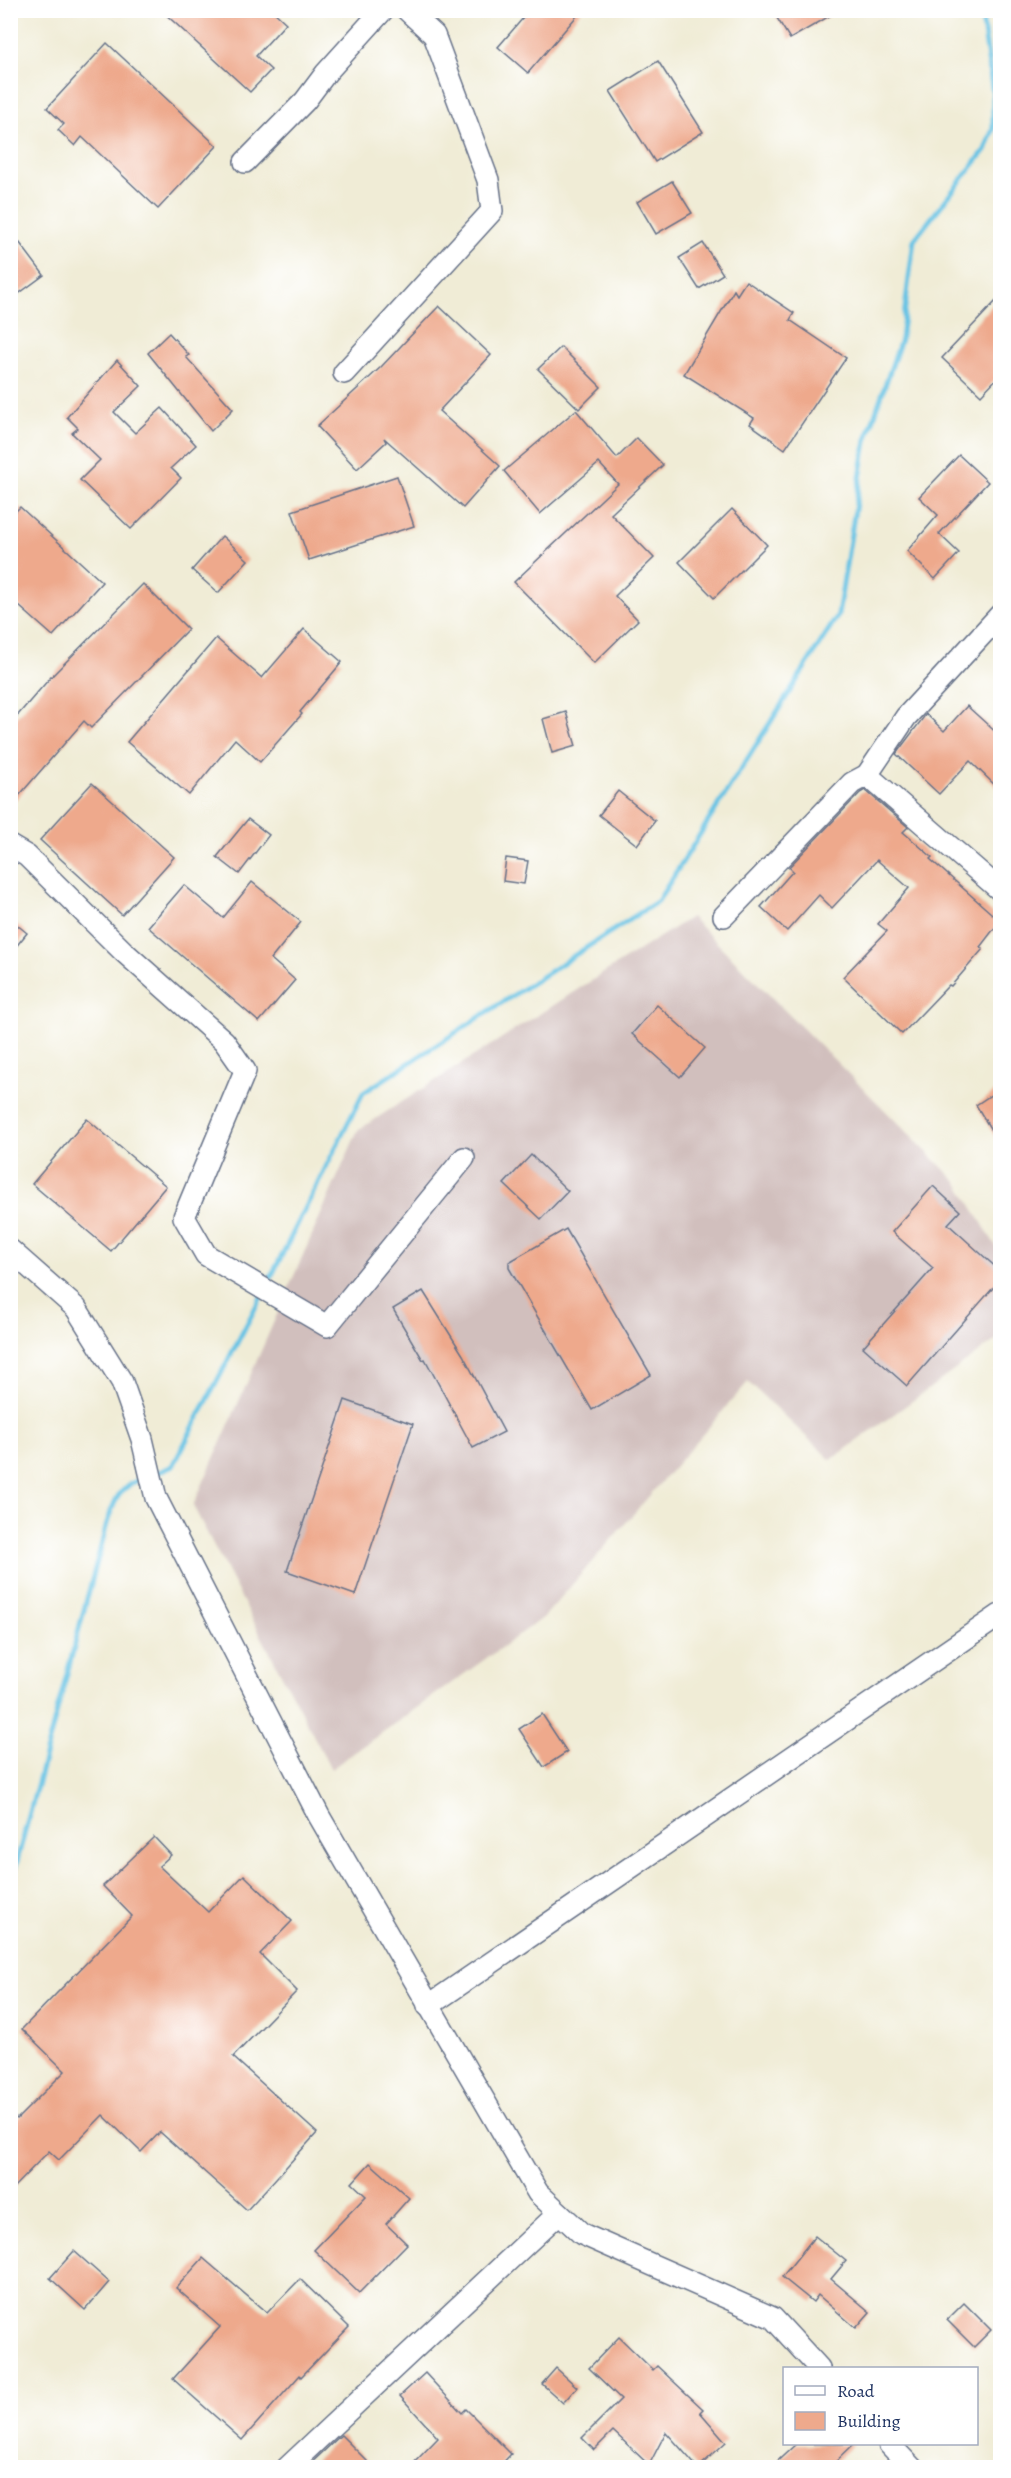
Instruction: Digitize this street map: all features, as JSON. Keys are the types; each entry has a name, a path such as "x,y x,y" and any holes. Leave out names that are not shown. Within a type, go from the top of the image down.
{"street":[{"path":"245,162 305,101 326,73 383,10"},
{"path":"345,373 492,211 488,180 434,35 407,10"},
{"path":"724,916 852,783 867,775 906,717 1000,615"},
{"path":"867,775 1000,890"},
{"path":"10,846 27,856 123,952 224,1041 245,1071 184,1217 206,1255 327,1326 464,1158"},
{"path":"10,1250 76,1308 122,1382 142,1439 156,1498 319,1816 538,2193 582,2234 773,2318 818,2367"},
{"path":"428,2006 1000,1615"},
{"path":"287,2468 559,2212"},
{"path":"890,2445 912,2468"}],"shaded area":[{"path":"691,917 958,1183 1000,1253 1000,1337 831,1460 748,1382 544,1617 331,1769 193,1506 358,1130"}],"building":[{"path":"161,10 272,10 286,23 256,56 271,70 250,92"},
{"path":"530,10 582,10 528,73 498,47"},
{"path":"772,10 840,10 790,39"},
{"path":"107,43 217,146 158,209 82,137 75,146 58,130 64,124 47,108"},
{"path":"658,61 703,132 655,162 610,91"},
{"path":"672,181 692,213 656,234 637,202"},
{"path":"10,230 44,275 10,300"},
{"path":"703,243 723,274 699,289 679,258"},
{"path":"746,281 794,313 790,320 846,358 785,449 750,424 754,418 684,374 734,290 737,295"},
{"path":"1000,297 1000,375 981,395 942,358"},
{"path":"439,306 491,355 439,411 500,466 463,508 384,438 386,442 357,469 317,426 381,367"},
{"path":"169,333 189,355 186,357 233,409 211,431 148,353"},
{"path":"561,347 601,387 579,409 538,369"},
{"path":"117,360 141,386 114,412 135,433 162,408 196,445 171,468 181,478 131,529 80,480 100,460 72,433 78,428 67,417"},
{"path":"576,410 617,458 637,438 663,465 611,514 654,558 615,596 638,620 594,663 514,582 618,484 599,463 540,514 504,471"},
{"path":"959,455 988,482 939,534 959,553 935,579 907,551 938,515 919,497"},
{"path":"397,476 414,526 309,560 292,511"},
{"path":"20,507 102,582 53,636 10,598 10,517"},
{"path":"732,509 767,545 714,598 679,562"},
{"path":"222,536 248,560 218,593 192,570"},
{"path":"143,584 188,629 91,728 84,721 10,806 10,724 50,678"},
{"path":"304,629 342,662 300,712 302,714 260,762 235,739 189,795 127,742 216,638 262,678"},
{"path":"967,706 1000,736 1000,790 970,761 939,794 896,754 926,714 944,731"},
{"path":"566,712 576,746 552,753 543,719"},
{"path":"92,783 174,857 122,915 40,840"},
{"path":"865,790 908,827 903,832 932,857 930,859 1000,921 980,947 983,949 951,986 949,985 902,1034 843,977 887,931 878,924 909,888 877,860 832,908 819,895 787,931 761,907 793,871 789,867"},
{"path":"618,791 655,821 637,845 599,815"},
{"path":"248,819 269,835 239,874 217,857"},
{"path":"506,858 528,861 524,884 503,881"},
{"path":"252,882 301,922 271,959 295,980 259,1022 148,927 184,885 223,918"},
{"path":"10,919 27,933 10,954"},
{"path":"657,1005 705,1048 680,1077 632,1034"},
{"path":"1000,1089 1000,1145 976,1105"},
{"path":"87,1119 166,1186 111,1251 32,1184"},
{"path":"531,1155 568,1191 541,1219 504,1184"},
{"path":"933,1186 960,1211 948,1224 1000,1271 1000,1280 907,1386 863,1347 933,1268 892,1232"},
{"path":"566,1229 651,1375 592,1410 509,1268 509,1262"},
{"path":"423,1291 463,1355 504,1432 473,1448 425,1359 423,1360 393,1309"},
{"path":"345,1400 413,1424 355,1595 287,1571"},
{"path":"542,1714 567,1752 544,1767 519,1729"},
{"path":"154,1837 171,1855 159,1866 208,1912 244,1875 292,1921 260,1954 297,1991 233,2057 317,2133 247,2210 160,2132 141,2152 103,2115 59,2160 49,2151 10,2191 10,2113 17,2119 65,2071 22,2029 132,1916 103,1886"},
{"path":"370,2163 409,2198 386,2224 407,2244 359,2293 314,2250 366,2196 352,2183"},
{"path":"815,2236 846,2261 831,2279 870,2312 856,2328 818,2295 813,2302 782,2277"},
{"path":"74,2251 109,2282 85,2310 50,2278"},
{"path":"203,2258 267,2313 300,2279 349,2327 301,2377 300,2375 242,2440 173,2379 220,2327 176,2288"},
{"path":"964,2303 991,2330 974,2347 947,2320"},
{"path":"619,2337 653,2370 657,2366 703,2409 700,2412 726,2442 698,2468 666,2432 649,2465 613,2431 594,2450 582,2438 621,2399 589,2368"},
{"path":"556,2368 577,2387 563,2403 542,2384"},
{"path":"425,2373 462,2413 466,2409 511,2454 498,2468 409,2468 438,2438 400,2396"},
{"path":"341,2435 374,2468 306,2468"},
{"path":"795,2445 853,2445 829,2468 770,2468"}],"waterway":[{"path":"267,1285 363,1093 658,901 838,615 866,441 901,339 914,240 985,150 993,129 993,94 981,10"},
{"path":"154,1474 173,1466 263,1293"},
{"path":"10,1887 108,1520 120,1493 145,1477"}]}
